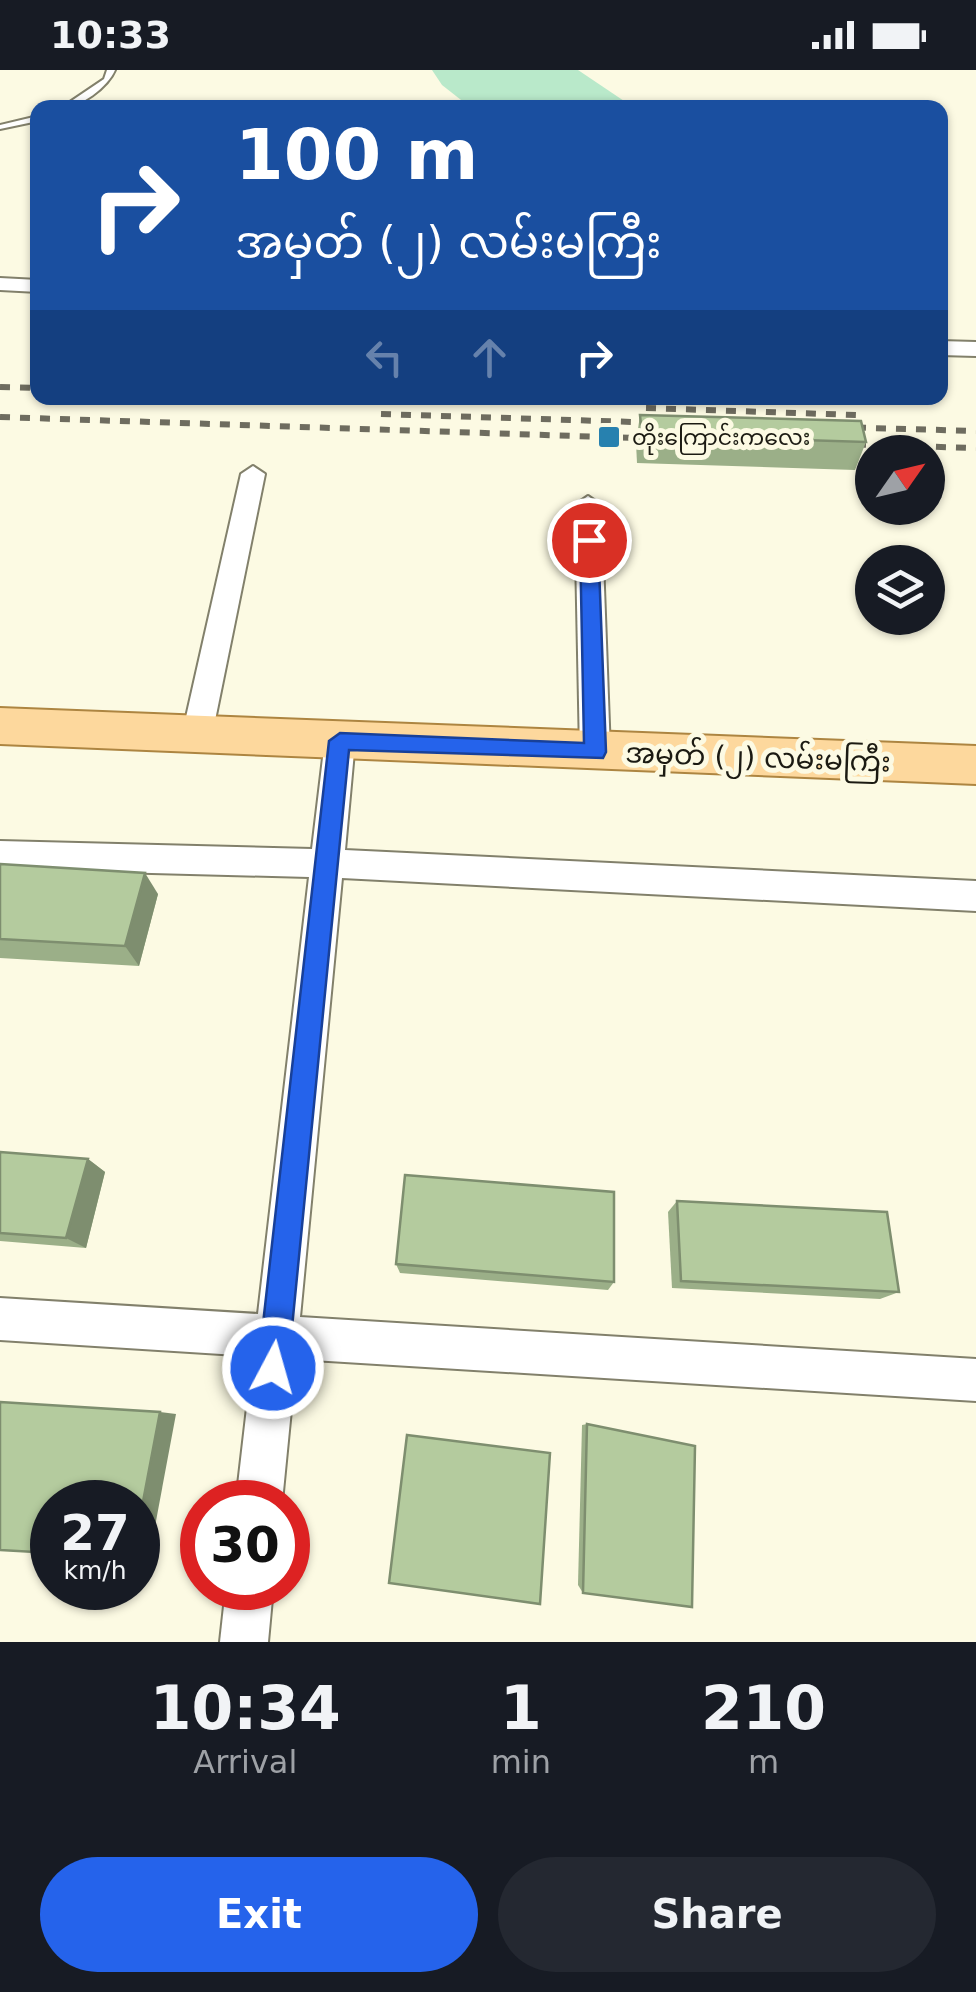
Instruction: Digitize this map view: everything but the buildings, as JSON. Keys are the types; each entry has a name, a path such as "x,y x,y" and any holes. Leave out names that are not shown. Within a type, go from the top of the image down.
{"main road":[{"name":"အမှတ် (၂) လမ်းမကြီး","path":"0,726 976,764"}],"street":[{"path":"0,284 30,286"},
{"path":"948,348 976,349"},
{"path":"197,734 253,474"},
{"path":"588,504 595,752"},
{"path":"261,1480 340,741"},
{"path":"0,855 326,862 976,896"},
{"path":"0,1318 976,1380"},
{"path":"244,1642 248,1610"}],"lane":[{"path":"77,100 107,80 111,70"},
{"path":"0,127 30,121"},
{"path":"24,123 30,129"}],"shaded area":[{"path":"432,70 578,70 623,100 461,100 442,85"}],"railway":[{"path":"0,387 30,388"},
{"path":"646,408 856,415"},
{"path":"381,414 666,423"},
{"path":"0,417 666,439"},
{"path":"836,427 976,431"},
{"path":"836,444 976,448"}],"place":[{"name":"တိုးကြောင်းကလေး","path":"609,437"}],"route":[{"path":"273,1368 340,741 595,752 589,540"}]}
